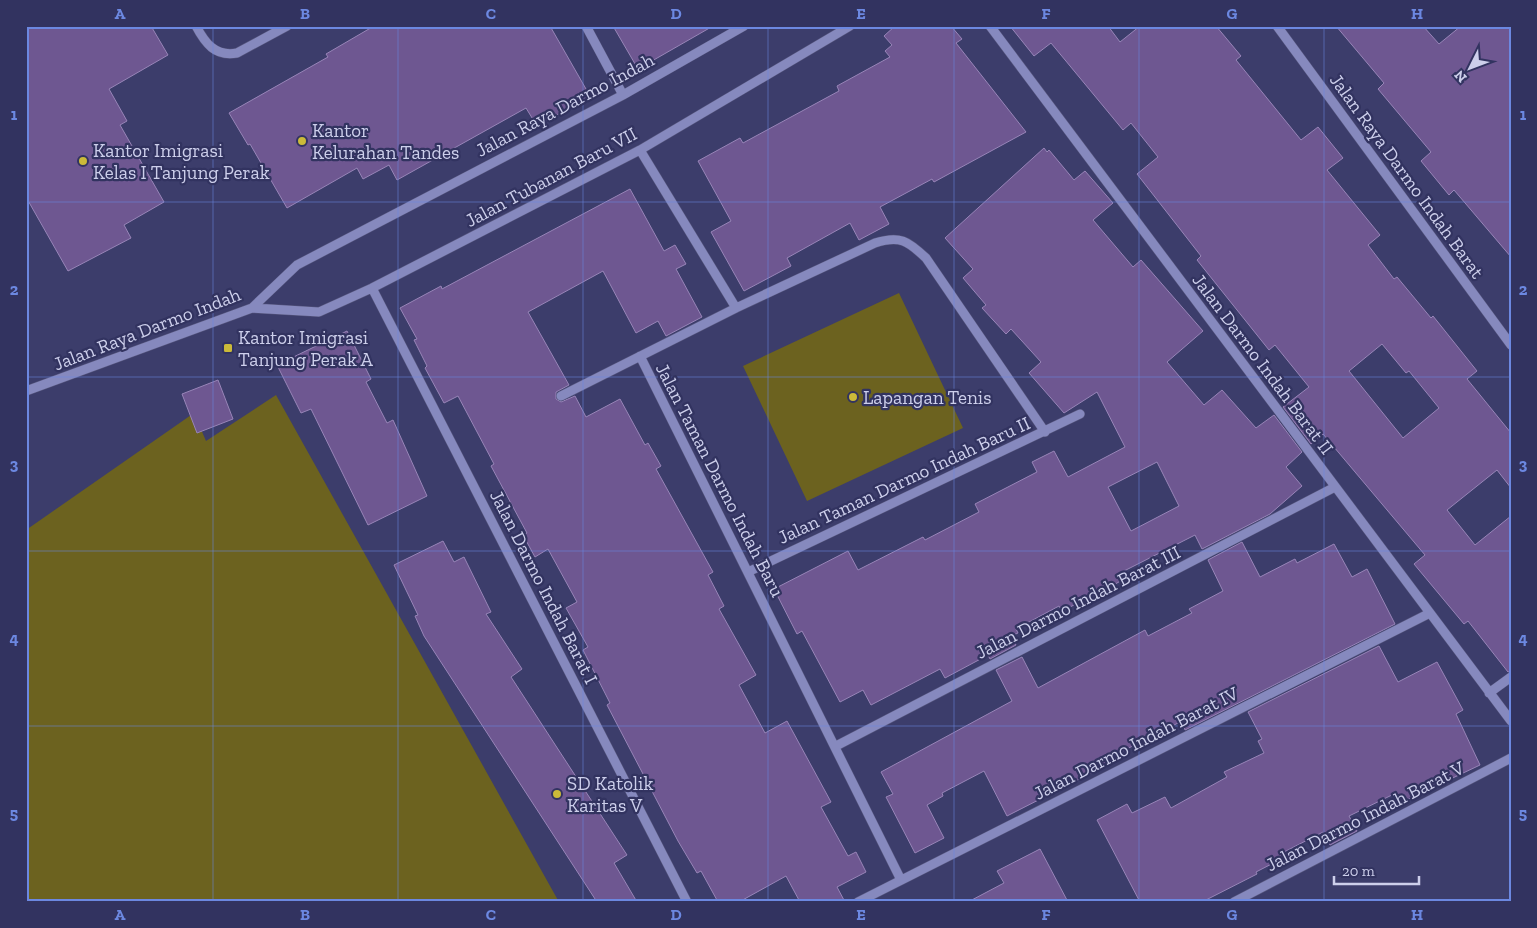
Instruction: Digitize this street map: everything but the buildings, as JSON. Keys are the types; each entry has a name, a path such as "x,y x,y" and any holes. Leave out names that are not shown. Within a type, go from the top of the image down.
{"street":[{"path":"196,26 208,46 218,52 236,53 287,26"},
{"path":"586,26 622,95"},
{"name":"Jalan Raya Darmo Indah","path":"26,391 252,308 297,265 622,95 744,26"},
{"name":"Jalan Tubanan Baru VII","path":"252,308 319,312 372,288 640,150 850,26"},
{"name":"Jalan Darmo Indah Barat II","path":"990,26 1511,721"},
{"name":"Jalan Raya Darmo Indah Barat","path":"1277,26 1511,345"},
{"path":"640,150 736,308"},
{"name":"Jalan Taman Darmo Indah Baru II","path":"736,308 875,243 900,239 914,246 926,258 1045,432 748,572"},
{"name":"Jalan Darmo Indah Barat I","path":"372,288 687,902"},
{"name":"Jalan Taman Darmo Indah Baru","path":"736,308 640,356 836,746 901,880"},
{"path":"561,396 640,356"},
{"path":"1045,432 1080,414"},
{"name":"Jalan Darmo Indah Barat III","path":"836,746 1335,487"},
{"name":"Jalan Darmo Indah Barat IV","path":"858,902 1430,613"},
{"path":"1489,693 1511,677"},
{"name":"Jalan Darmo Indah Barat V","path":"1234,902 1511,758"}],"shaded area":[{"name":"Lapangan Tenis","path":"899,293 963,428 807,501 743,366"},
{"path":"276,395 559,902 26,902 26,530 194,413 206,441"}],"place":[{"name":"Kantor Kelurahan Tandes","path":"302,141"},
{"name":"Kantor Imigrasi Kelas I Tanjung Perak","path":"83,161"},
{"name":"Kantor Imigrasi Tanjung Perak A","path":"228,348"},
{"name":"Lapangan Tenis","path":"853,397"},
{"name":"SD Katolik Karitas V","path":"557,794"}]}
